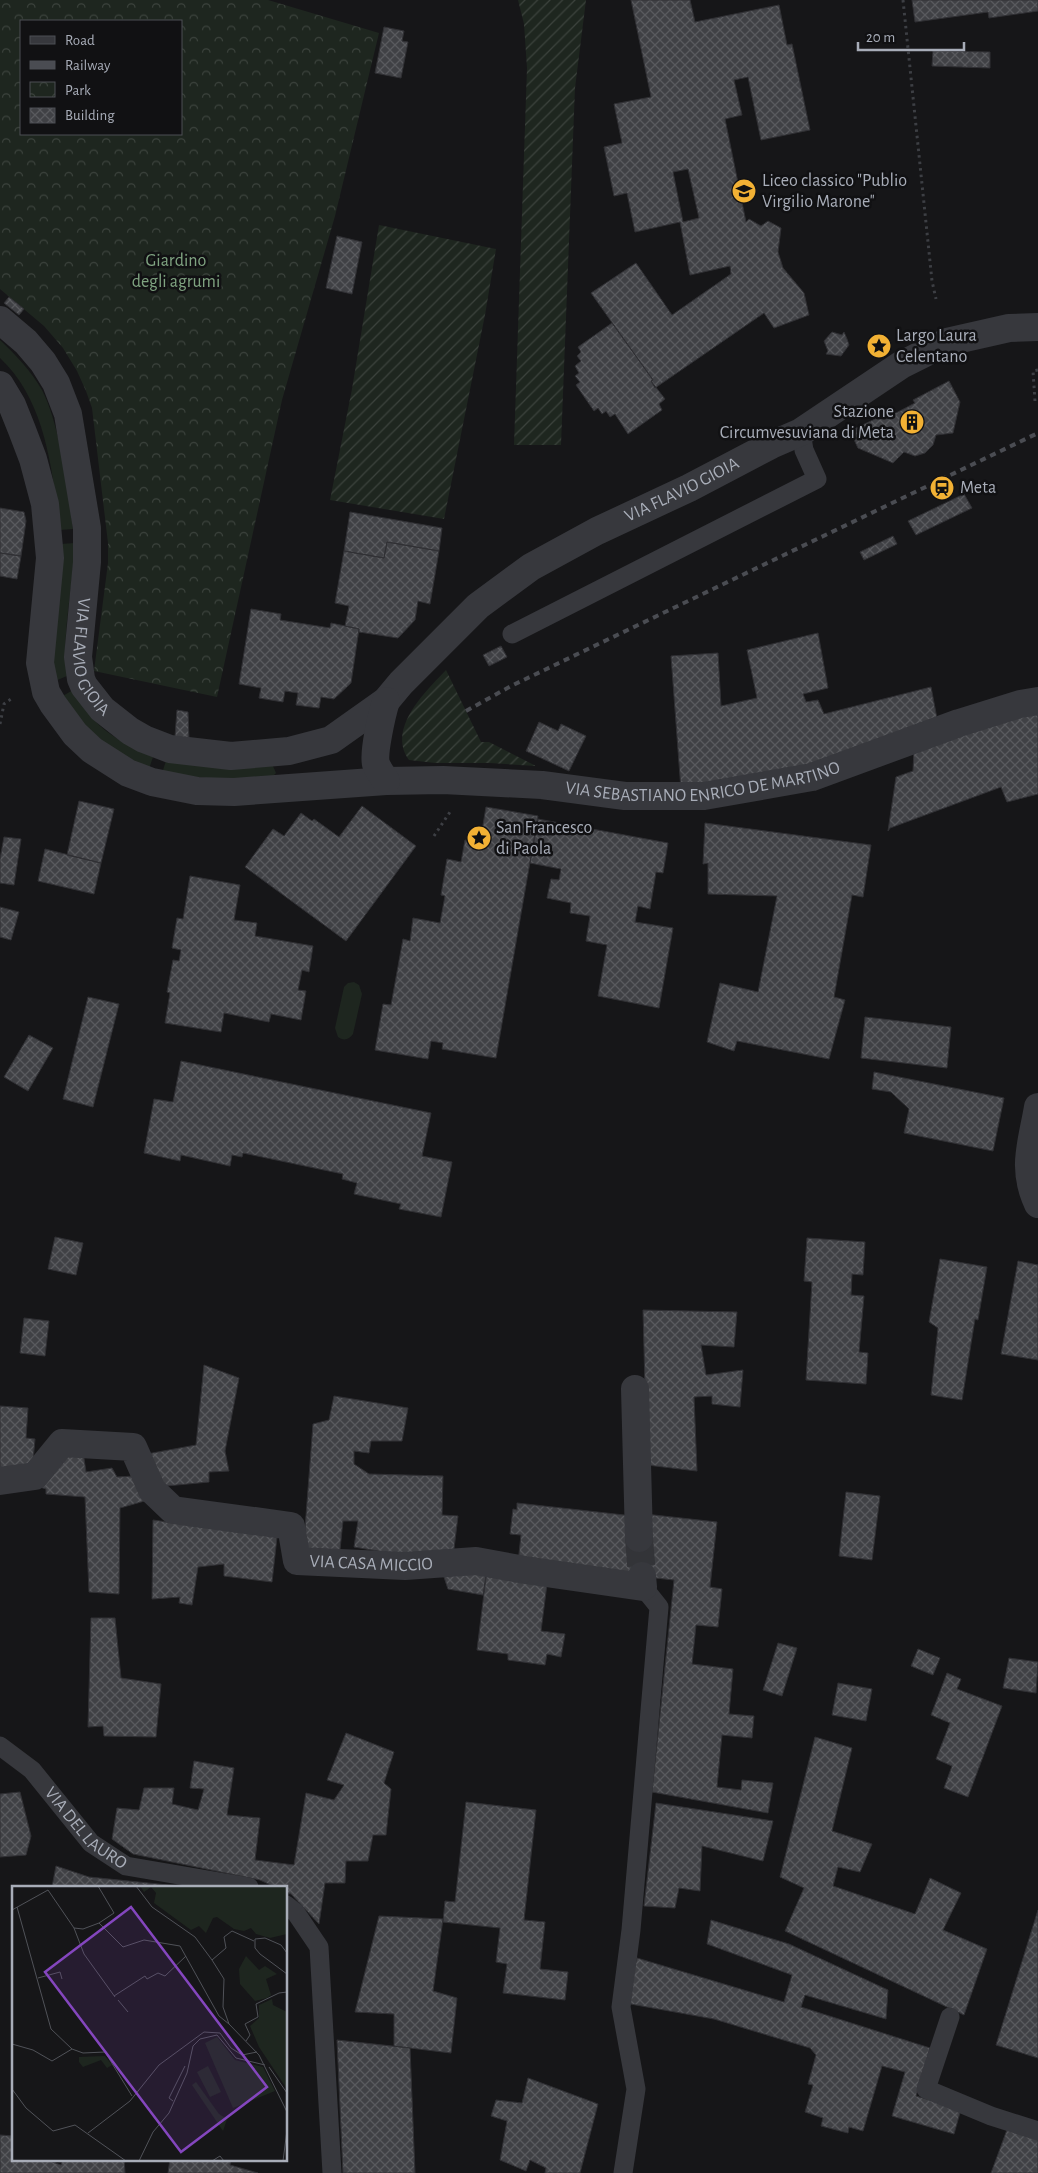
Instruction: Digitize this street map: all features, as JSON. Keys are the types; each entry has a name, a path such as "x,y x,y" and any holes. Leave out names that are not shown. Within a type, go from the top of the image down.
{"street":[{"name":"VIA FLAVIO GIOIA","path":"0,320 26,342 43,362 56,383 68,414 87,528 87,562 78,657 84,686 102,709 130,731 162,746 231,756 289,751 331,740 386,701 401,683 478,606 531,567 597,531 801,432 901,365 948,342 1008,328 1038,327"},
{"name":"VIA SEBASTIANO ENRICO DE MARTINO","path":"0,385 12,405 33,459 45,504 50,558 40,663 46,692 75,734 109,763 152,782 198,791 234,792 386,781 443,780 515,783 625,796 704,796 812,777 959,723 1020,704 1038,701"},
{"name":"VIA FLAVIO GIOIA","path":"386,701 380,722 376,753 376,762 386,781"},
{"path":"1038,1106 1028,1155 1028,1176 1038,1204"},
{"path":"635,1389 639,1538"},
{"name":"VIA CASA MICCIO","path":"0,1481 35,1476 62,1444 133,1447 152,1490 173,1510 291,1526 297,1561 405,1566 476,1561 525,1570 643,1582"}],"lane":[{"path":"512,634 817,480 804,450 801,432"},
{"path":"623,2173 636,2089 621,2007 631,1930 659,1607 643,1582"},
{"name":"VIA DEL LAURO","path":"0,1746 32,1770 91,1843 126,1866 244,1886"},
{"path":"288,1907 296,1913 319,1947 332,2173"},
{"path":"950,2017 926,2089 991,2116 1038,2132"}],"path":[{"path":"903,0 931,271 936,299"},
{"path":"1035,401 1037,383 1033,371 1038,370"},
{"path":"0,724 4,704 11,699"},
{"path":"434,836 454,807"}],"green space":[{"name":"Giardino degli agrumi","path":"0,0 268,0 379,33 335,216 282,400 217,697 94,671 108,563 108,543 92,408 77,371 63,348 44,326 0,289"},
{"path":"518,0 586,0 575,88 561,445 514,445 527,68 524,24"},
{"path":"379,225 496,249 485,315 444,519 330,500 352,389"},
{"path":"0,340 33,376 48,404 54,421 62,458 73,529 60,530 50,461 37,415 28,395 15,375 0,358"},
{"path":"74,543 66,643 67,676 55,681 52,659 61,544"},
{"path":"446,670 481,742 489,742 536,766 489,763 435,763 409,760 403,748 402,736 405,723 419,700"},
{"path":"73,690 90,716 106,731 153,757 149,769 116,752 85,727 61,697"},
{"path":"166,761 273,766 276,773 272,777 258,778 190,777 162,773"},
{"path":"354,982 359,985 362,994 353,1034 348,1039 342,1039 338,1037 335,1028 344,987 348,983"}],"building":[{"path":"631,0 690,0 695,22 779,5 787,45 792,44 810,130 761,140 748,77 734,80 742,115 725,119 746,222 749,219 761,226 768,221 781,228 778,252 783,268 804,293 809,315 774,328 764,313 655,388 651,381 653,380 591,293 636,263 672,315 731,274 730,266 690,275 680,222 635,232 627,193 614,196 604,147 622,143 614,104 651,97","holes":["688,169 699,218 683,222 673,172"]},
{"path":"912,0 1038,0 1038,11 989,18 988,12 915,22"},
{"path":"384,27 404,31 402,41 408,42 401,78 375,73"},
{"path":"933,51 990,52 990,68 932,66"},
{"path":"337,236 362,242 352,294 326,288"},
{"path":"9,297 24,309 19,315 4,303"},
{"path":"612,323 665,399 659,404 662,410 628,434 615,414 610,417 606,411 602,414 598,408 594,411 576,385 580,382 575,376 579,373 575,366 581,361 577,356 581,352 578,347"},
{"path":"832,332 842,335 844,332 847,339 849,345 841,356 826,354 828,351 824,341"},
{"name":"Stazione Circumvesuviana di Meta","path":"949,381 960,402 953,433 936,435 933,445 925,453 915,456 904,452 893,463 858,448 850,431 894,410 896,413 915,403 913,400"},
{"path":"964,494 972,508 916,535 908,521"},
{"path":"0,508 24,512 26,521 21,556 0,553"},
{"path":"350,512 442,528 439,551 387,542 384,558 344,551"},
{"path":"893,536 897,544 864,560 860,552"},
{"path":"387,542 439,551 430,604 418,601 415,620 398,638 359,632 359,629 345,626 349,606 335,603 344,551 384,558"},
{"path":"0,553 21,556 17,579 0,576"},
{"path":"251,609 281,614 280,620 330,628 331,623 359,629 351,683 334,699 321,697 319,708 296,705 298,693 285,691 283,702 259,698 261,688 239,684"},
{"path":"818,633 828,688 803,694 806,702 818,700 824,714 931,687 939,729 804,770 681,790 671,656 718,653 721,706 757,698 747,650"},
{"path":"501,646 507,657 489,666 483,655"},
{"path":"1038,709 1038,794 1007,802 1001,787 890,828 888,831 896,777 913,771 914,748"},
{"path":"177,710 188,712 189,739 175,737"},
{"path":"539,722 558,731 561,724 586,736 569,771 526,751"},
{"path":"79,801 114,809 101,863 67,855"},
{"path":"362,806 416,846 346,941 245,867 273,829 284,836 301,813 312,821 314,819 339,837"},
{"path":"486,807 538,816 496,1058 442,1049 443,1043 431,1041 428,1059 375,1050 383,1004 391,1005 403,939 410,941 413,918 440,923 445,896 441,895 447,859 461,862 465,840 480,843"},
{"path":"538,819 668,843 663,873 656,872 650,909 638,906 635,922 673,928 659,1008 598,996 607,945 586,941 590,916 570,913 571,903 547,898 551,879 559,880 561,869 530,863"},
{"path":"705,823 871,845 863,897 852,895 834,997 845,1000 829,1059 737,1041 734,1051 707,1042 720,983 758,992 777,896 708,894 708,863 703,864"},
{"path":"4,837 21,839 14,885 0,883 0,859"},
{"path":"45,849 101,863 94,894 38,881"},
{"path":"190,876 240,885 234,920 257,923 255,936 313,946 309,972 302,970 298,990 306,991 301,1020 271,1014 269,1022 224,1013 221,1032 165,1023 170,993 167,992 173,960 179,961 181,950 172,948 177,918 183,919"},
{"path":"0,907 19,912 11,940 0,937"},
{"path":"88,997 119,1004 93,1107 63,1099"},
{"path":"865,1017 951,1027 947,1068 861,1058"},
{"path":"29,1035 53,1048 28,1091 4,1077"},
{"path":"181,1061 431,1113 422,1156 452,1162 441,1217 399,1209 401,1204 354,1194 357,1183 342,1179 343,1174 243,1153 242,1157 232,1155 230,1166 181,1155 180,1161 144,1153 154,1099 173,1102"},
{"path":"874,1072 1004,1098 993,1151 904,1133 909,1109 891,1092 872,1089"},
{"path":"55,1237 83,1243 76,1275 48,1269"},
{"path":"807,1238 865,1242 863,1275 852,1274 851,1295 864,1296 859,1352 868,1353 866,1384 806,1380 812,1282 804,1281"},
{"path":"940,1259 987,1267 978,1320 975,1319 962,1400 931,1395 938,1328 929,1322"},
{"path":"1018,1261 1038,1265 1038,1360 1001,1354"},
{"path":"643,1310 737,1312 734,1347 701,1345 706,1375 743,1370 740,1407 712,1404 712,1396 694,1397 697,1471 647,1465"},
{"path":"24,1318 49,1321 45,1356 20,1353"},
{"path":"204,1365 239,1378 225,1451 229,1471 209,1472 209,1482 155,1487 147,1454 196,1445"},
{"path":"334,1396 408,1408 402,1441 371,1441 369,1453 354,1451 354,1464 369,1474 443,1476 442,1515 458,1516 453,1557 408,1556 354,1547 358,1521 343,1521 339,1559 303,1555 313,1424 329,1420"},
{"path":"0,1406 28,1408 26,1438 35,1439 32,1472 0,1470"},
{"path":"83,1452 86,1472 112,1468 117,1477 135,1476 148,1500 120,1508 119,1594 89,1592 85,1497 46,1494 46,1489 34,1485 51,1460"},
{"path":"846,1492 880,1496 872,1560 839,1556"},
{"path":"517,1503 633,1516 645,1514 717,1522 710,1587 722,1589 718,1627 696,1625 692,1664 733,1669 729,1714 754,1716 752,1738 722,1735 717,1787 741,1790 742,1780 773,1783 768,1813 652,1792 674,1580 518,1563 521,1535 510,1534 513,1509 517,1510"},
{"path":"153,1520 277,1537 272,1582 224,1576 224,1564 198,1567 192,1605 179,1603 180,1597 152,1599"},
{"path":"487,1569 548,1576 541,1631 565,1634 561,1657 547,1654 545,1665 508,1660 508,1654 477,1650"},
{"path":"487,1569 483,1595 448,1589 442,1571"},
{"path":"91,1618 115,1618 121,1678 161,1684 156,1737 104,1736 103,1726 88,1727"},
{"path":"778,1643 797,1648 782,1696 763,1690"},
{"path":"918,1649 940,1658 933,1675 911,1666"},
{"path":"1009,1658 1038,1662 1036,1693 1003,1688"},
{"path":"947,1673 961,1679 957,1689 1002,1706 968,1797 944,1788 952,1766 936,1759 950,1723 931,1715"},
{"path":"838,1683 872,1689 866,1721 832,1715"},
{"path":"346,1733 394,1752 384,1783 391,1789 386,1835 373,1835 368,1861 346,1861 345,1883 325,1883 319,1924 288,1893 288,1886 273,1886 260,1880 133,1854 112,1839 117,1808 139,1810 144,1788 174,1788 172,1804 198,1810 204,1789 190,1788 194,1761 234,1768 227,1815 260,1818 255,1860 294,1865 306,1793 334,1800 344,1785 327,1780"},
{"path":"815,1737 852,1748 832,1831 872,1844 860,1872 838,1867 833,1886 915,1914 930,1878 961,1893 943,1930 987,1949 964,2015 785,1931 804,1888 780,1877"},
{"path":"20,1792 31,1836 26,1855 0,1857 0,1794"},
{"path":"466,1802 536,1810 524,1920 545,1922 540,1969 568,1972 565,2000 503,1993 507,1964 496,1962 500,1928 443,1922 445,1901 455,1902"},
{"path":"656,1803 773,1821 763,1861 702,1846 700,1891 679,1888 675,1908 644,1906"},
{"path":"56,1866 89,1877 178,1886 52,1886"},
{"path":"1038,1910 1038,2058 996,2045"},
{"path":"379,1916 443,1919 433,1991 457,1998 451,2053 394,2046 394,2014 355,2012"},
{"path":"711,1920 789,1944 888,1990 886,2019 805,1995 801,2007 930,2048 916,2096 961,2109 954,2134 892,2116 905,2072 882,2066 863,2131 849,2127 848,2133 821,2126 823,2118 805,2112 813,2085 808,2084 816,2055 810,2048 714,2019 625,2003 637,1958 784,2002 792,1975 707,1944"},
{"path":"337,2040 410,2048 415,2173 343,2173"},
{"path":"528,2078 598,2104 580,2173 545,2173 546,2168 530,2160 526,2171 500,2160 507,2121 491,2116 496,2100 522,2103"},
{"path":"1008,2127 1038,2138 1038,2173 991,2173"},
{"path":"0,2135 12,2136 12,2160 47,2160 61,2165 63,2160 124,2160 125,2173 0,2173"},
{"path":"170,2160 231,2160 230,2165 258,2173 168,2173"}],"tunnel":[{"path":"639,1538 642,1576"}],"railway":[{"path":"466,711 511,686 1038,433"}],"place":[{"name":"Liceo classico \"Publio Virgilio Marone\"","path":"744,191"},
{"name":"Largo Laura Celentano","path":"879,346"},
{"name":"Stazione Circumvesuviana di Meta","path":"912,422"},
{"name":"Meta","path":"942,488"},
{"name":"San Francesco di Paola","path":"479,838"}]}
